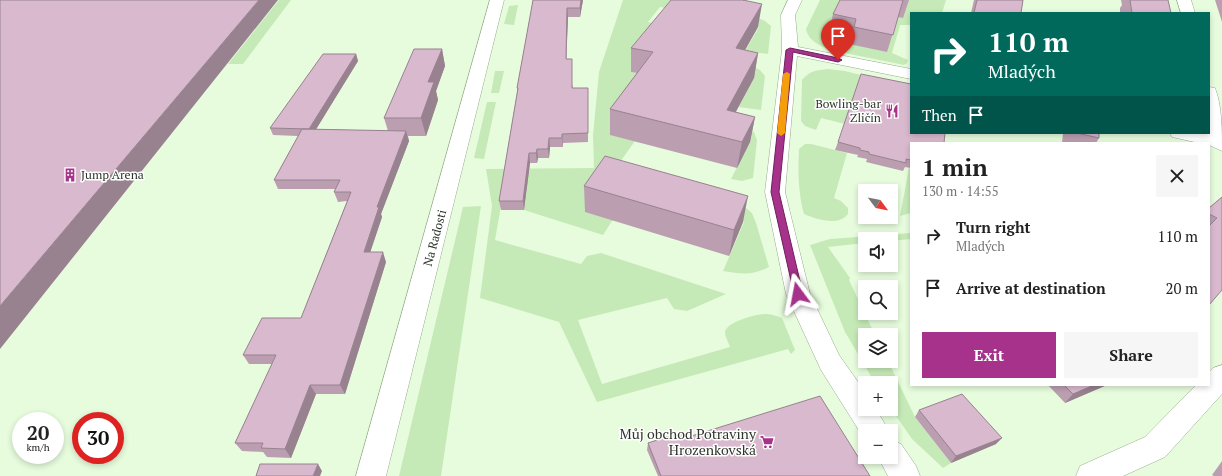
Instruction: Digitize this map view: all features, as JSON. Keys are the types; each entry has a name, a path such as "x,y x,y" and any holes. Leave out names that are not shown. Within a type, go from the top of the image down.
{"street":[{"name":"Na Radosti","path":"371,476 413,323 497,0"},
{"path":"795,0 788,15 790,50 775,192 798,294 830,362 871,424"},
{"path":"1184,0 1188,12"},
{"path":"790,50 910,74"},
{"path":"1183,134 1218,143 1217,122 1210,96"},
{"path":"1091,476 1155,447 1222,376"},
{"path":"897,464 905,476"}],"green space":[{"path":"279,0 291,0 243,64 228,64"},
{"path":"623,0 684,0 687,3 758,18 771,26 768,54 745,51 759,27 660,7 648,22 668,26 760,70 765,76 761,110 739,107 754,78 732,72 631,72 654,77 754,132 757,140 753,178 742,181 731,179 750,142 724,136 611,135 635,141 620,162 741,204 752,213 769,267 757,272 746,274 723,271 744,222 715,214 612,221 603,235 524,210 527,189 504,189 495,240 581,264 587,256 601,253 726,294 687,311 674,309 667,298 578,320 602,384 730,347 725,334 727,328 736,322 756,315 768,314 782,318 795,350 791,354 788,349 597,402 559,322 480,298 492,206 486,169 594,168 593,135 599,72"},
{"path":"820,0 844,0 903,18 903,0 946,0 942,12 910,12 910,25 900,25 892,53 908,60 904,65 830,50 812,40 806,29"},
{"path":"518,5 514,25 504,24 509,6"},
{"path":"828,69 861,75 845,124 821,118 816,130 805,126 801,121 802,80 807,75 814,72"},
{"path":"495,71 504,71 499,93 491,93"},
{"path":"487,102 496,102 484,159 474,158"},
{"path":"805,144 811,144 847,153 834,198 841,201 848,208 848,214 844,218 827,221 804,214 799,182 799,149"},
{"path":"909,168 910,168 910,213 900,216"},
{"path":"481,206 441,476 399,476 463,207"},
{"path":"910,233 910,239 898,240 898,234"},
{"path":"858,237 858,244 828,247 850,278 849,280 858,299 858,320 868,320 872,328 858,328 858,354 845,332 810,245 830,239"},
{"path":"866,368 891,368 895,376 871,376"},
{"path":"898,382 915,417 951,463 943,468 912,439 896,416 898,416"}],"building":[{"name":"Jump Arena","path":"0,0 259,0 0,306"},
{"path":"533,0 581,0 580,8 567,8 566,59 572,59 572,88 588,88 588,133 562,134 562,138 549,138 548,149 537,149 536,153 529,153 523,201 499,201 517,88"},
{"path":"671,0 743,0 762,4 736,48 758,53 727,110 755,117 742,142 610,109 653,52 631,48"},
{"path":"840,0 903,0 893,35 854,27 856,19 833,14"},
{"path":"977,0 1023,0 1021,12 974,12"},
{"path":"1130,0 1168,0 1171,12 1132,12"},
{"path":"414,49 442,49 428,82 434,82 421,118 384,118"},
{"path":"323,54 356,54 309,129 270,128"},
{"path":"861,74 910,84 910,134 945,134 944,142 910,142 910,160 906,159 906,163 869,154 869,152 860,150 860,148 838,142"},
{"path":"302,129 406,131 377,207 379,207 364,252 383,252 340,385 310,385 285,449 261,448 263,443 235,443 276,355 243,355 262,318 301,318 351,192 334,192 340,180 274,180"},
{"path":"1081,134 1099,134 1099,138"},
{"path":"605,156 748,196 734,230 584,186"},
{"path":"1222,197 1222,290 1210,304 1210,225 1217,218 1210,214 1210,207"},
{"path":"1065,386 1092,386 1073,394"},
{"path":"962,394 1002,438 956,456 919,410"},
{"name":"Můj obchod Potraviny Hrozenkovská","path":"820,396 858,457 858,464 862,464 870,476 661,476 648,443 682,432 685,438"},
{"path":"260,464 318,464 313,476 256,476"}],"slow traffic":[{"path":"781,133 787,74"}],"place":[{"name":"Bowling-bar Zličín","path":"892,111"},
{"name":"Jump Arena","path":"70,175"},
{"name":"Můj obchod Potraviny Hrozenkovská","path":"767,442"}],"route":[{"path":"798,294 775,192 787,66 790,50 838,60"}]}
